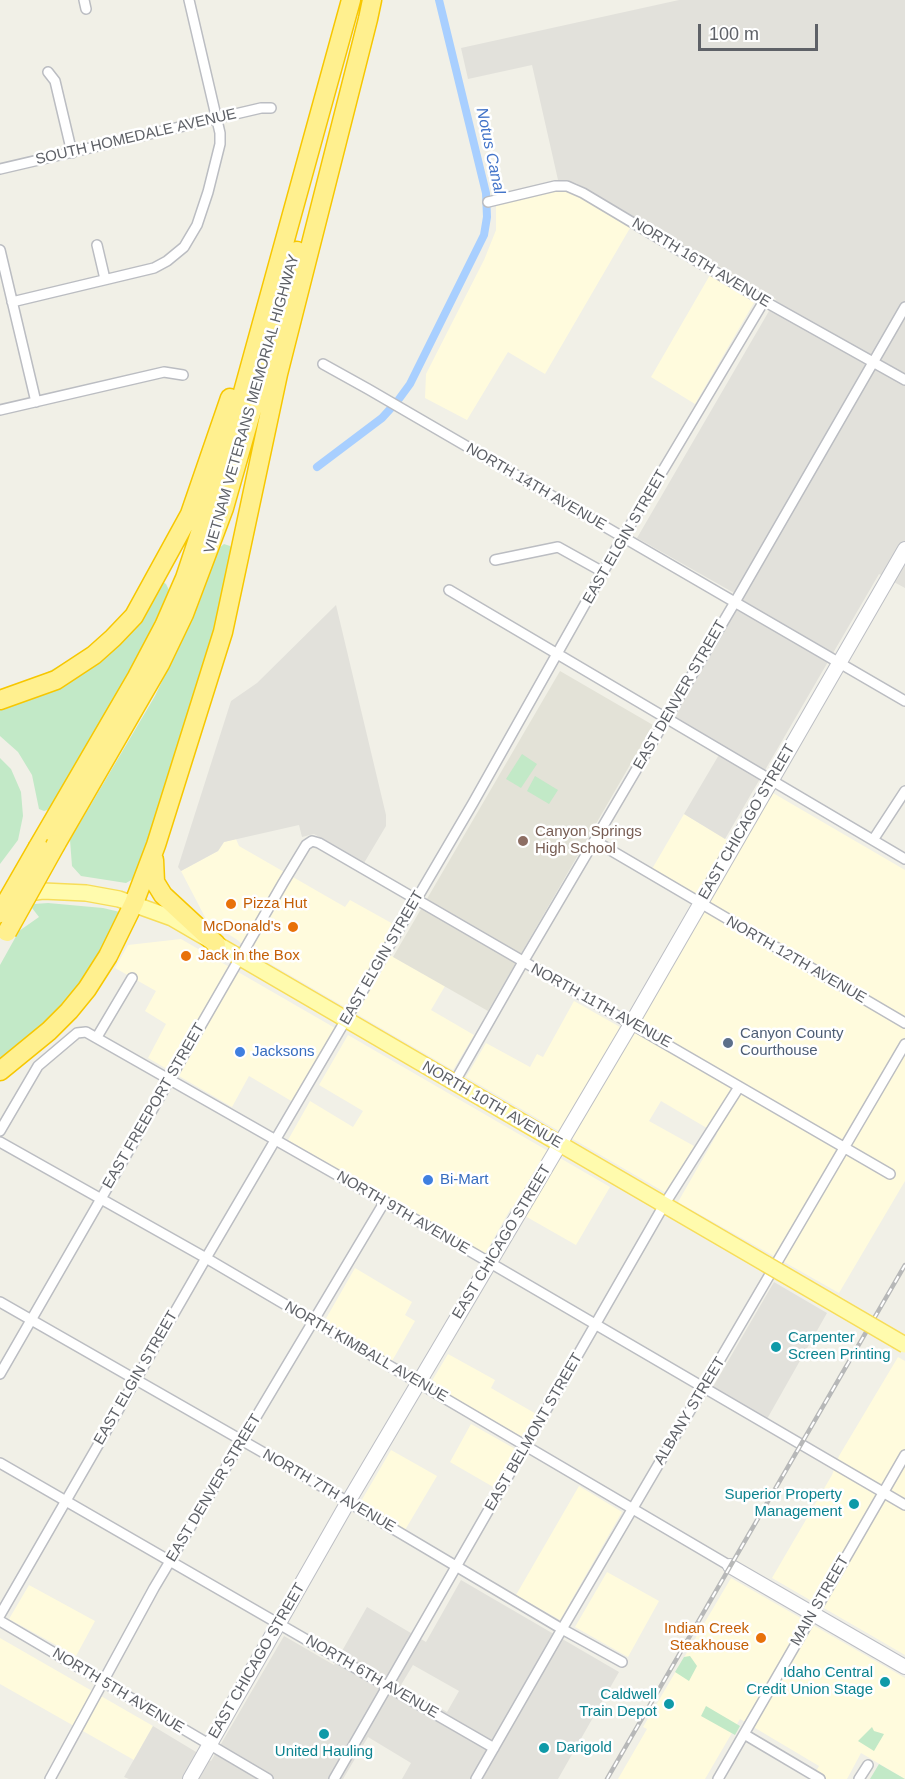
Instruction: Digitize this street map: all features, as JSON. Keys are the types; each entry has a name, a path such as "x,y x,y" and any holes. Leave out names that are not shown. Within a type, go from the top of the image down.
{"highway":[{"name":"VIETNAM VETERANS MEMORIAL HIGHWAY","path":"0,913 137,677 164,626 185,578 224,461 351,0"},
{"name":"VIETNAM VETERANS MEMORIAL HIGHWAY","path":"4,939 160,664 206,561 240,456 367,0"},
{"path":"0,1071 49,1031 81,996 108,956 134,903 156,845 223,632 278,374 372,0"},
{"path":"0,700 56,680 94,655 134,616 190,514 246,350 266,304"},
{"path":"156,845 153,875 158,889 168,901 216,944"}],"main road":[{"name":"NORTH 10TH AVENUE","path":"0,899 31,891 69,891 119,899 172,918 905,1345"}],"street":[{"path":"12,302 154,268 184,247 197,225 220,144 220,133 189,0"},
{"path":"48,72 55,81 72,153"},
{"name":"SOUTH HOMEDALE AVENUE","path":"0,169 261,108 272,108"},
{"name":"NORTH 16TH AVENUE","path":"488,202 555,186 567,186 583,193 764,301 905,380"},
{"path":"97,245 105,279"},
{"path":"0,250 36,402"},
{"name":"EAST ELGIN STREET","path":"0,1615 206,1257 473,803 603,572 764,301"},
{"name":"EAST DENVER STREET","path":"454,1083 905,307"},
{"name":"NORTH 14TH AVENUE","path":"323,364 905,701"},
{"path":"0,410 164,372 183,375"},
{"path":"495,560 558,547 603,572"},
{"name":"EAST CHICAGO STREET","path":"190,1779 348,1502 631,1024 905,549"},
{"path":"449,590 905,859"},
{"path":"873,840 905,791"},
{"name":"NORTH 11TH AVENUE","path":"312,841 890,1174"},
{"name":"EAST FREEPORT STREET","path":"0,1374 306,845 312,841"},
{"name":"NORTH 12TH AVENUE","path":"595,841 905,1023"},
{"path":"0,1131 31,1077 48,1056 77,1033 86,1032 97,1037 132,978"},
{"name":"NORTH 9TH AVENUE","path":"97,1037 385,1201 905,1505"},
{"name":"ALBANY STREET","path":"476,1779 905,1044"},
{"name":"EAST BELMONT STREET","path":"334,1779 664,1205 739,1087"},
{"name":"NORTH KIMBALL AVENUE","path":"0,1142 206,1257 730,1566"},
{"name":"EAST DENVER STREET","path":"50,1779 170,1561 385,1201"},
{"name":"NORTH 7TH AVENUE","path":"0,1302 622,1662"},
{"name":"MAIN STREET","path":"718,1779 905,1455"},
{"name":"NORTH 6TH AVENUE","path":"0,1463 494,1748"},
{"path":"730,1566 905,1667"},
{"name":"NORTH 5TH AVENUE","path":"0,1621 268,1779"},
{"path":"744,1734 820,1779"},
{"path":"859,1779 868,1765"}],"shaded area":[{"path":"679,0 905,0 905,588 879,574 725,839 684,814 723,748 673,720 743,598 637,538 776,299 576,183 558,180 532,65 468,79 461,48"},
{"path":"560,190 576,195 630,228 545,374 508,352 467,420 425,398 426,374 484,260 496,230 496,203"},
{"path":"710,275 755,301 695,404 651,377"},
{"path":"336,605 386,815 386,826 364,863 314,834 302,837 299,825 224,842 218,851 181,871 178,867 231,701 257,683"},
{"name":"Canyon Springs High School","path":"560,671 653,725 488,1011 393,957"},
{"path":"773,793 905,870 905,1181 839,1293 678,1202 717,1134 661,1101 649,1121 694,1146 666,1193 466,1077 486,1043 530,1067 537,1054 543,1057 574,1001 620,1027 589,1083 600,1090 710,902 652,869 684,814 741,848"},
{"path":"236,839 239,846 345,907 350,900 395,925 381,950 445,986 431,1010 474,1035 453,1070 257,956 236,939 207,921 181,871 218,851 224,842"},
{"path":"181,939 335,1028 293,1102 249,1076 232,1107 148,1058 166,1024 145,1011 156,991 115,968 128,945"},
{"path":"348,1035 610,1187 576,1245 511,1208 485,1254 288,1140 310,1101 353,1127 363,1111 319,1085"},
{"path":"355,1268 412,1302 405,1315 415,1321 392,1361 324,1322"},
{"path":"774,1282 827,1313 767,1419 713,1387"},
{"path":"448,1354 495,1380 491,1388 538,1415 524,1438 430,1384"},
{"path":"898,1357 905,1361 905,1655 772,1578 832,1475 839,1456"},
{"path":"471,1424 517,1450 495,1488 450,1462"},
{"path":"391,1450 437,1476 405,1530 360,1503"},
{"path":"579,1486 622,1512 560,1620 516,1595"},
{"path":"607,1572 659,1601 628,1657 575,1627"},
{"path":"731,1578 905,1678 905,1779 861,1753 847,1779 812,1779 819,1766 740,1719 705,1779 618,1779 647,1729 643,1727"},
{"path":"461,1580 619,1672 558,1779 402,1779 411,1763 368,1737 343,1779 129,1779 124,1777 153,1726 211,1761 284,1636 334,1665 367,1607 426,1642","holes":["413,1665 459,1691 447,1712 401,1685"]},
{"path":"29,1585 95,1621 76,1656 9,1619"},
{"path":"0,1638 153,1726 134,1760 0,1684"}],"green space":[{"path":"224,544 230,546 236,553 221,619 145,860 135,878 126,883 81,876 72,866 70,840 155,696 198,606 219,548"},
{"path":"160,580 169,590 144,645 51,809 44,811 39,809 32,775 18,752 0,736 0,692 48,672 84,651 117,625"},
{"path":"522,754 537,764 521,788 506,779"},
{"path":"0,758 11,769 21,792 23,816 18,840 0,864"},
{"path":"535,776 558,790 549,804 527,791"},
{"path":"48,903 103,908 120,912 122,917 81,983 43,1025 0,1061 0,965 19,931 39,917 32,908 34,904"},
{"path":"690,1656 697,1666 689,1681 675,1672 684,1657"},
{"path":"706,1706 740,1726 735,1735 701,1716"},
{"path":"872,1727 874,1731 884,1734 874,1751 858,1741"},
{"path":"879,1764 905,1779 870,1779"}],"waterway":[{"name":"Notus Canal","path":"399,399 410,384 484,235 487,217 486,193 439,0"},
{"name":"Notus Canal","path":"317,467 382,418 392,407"}],"railway":[{"path":"607,1779 905,1265"}],"place":[{"name":"Canyon Springs High School","path":"523,841"},
{"name":"Pizza Hut","path":"231,904"},
{"name":"McDonald's","path":"293,927"},
{"name":"Jack in the Box","path":"186,956"},
{"name":"Canyon County Courthouse","path":"728,1043"},
{"name":"Jacksons","path":"240,1052"},
{"name":"Bi-Mart","path":"428,1180"},
{"name":"Carpenter Screen Printing","path":"776,1347"},
{"name":"Superior Property Management","path":"854,1504"},
{"name":"Indian Creek Steakhouse","path":"761,1638"},
{"name":"Idaho Central Credit Union Stage","path":"885,1682"},
{"name":"Caldwell Train Depot","path":"669,1704"},
{"name":"United Hauling","path":"324,1734"},
{"name":"Darigold","path":"544,1748"}]}
